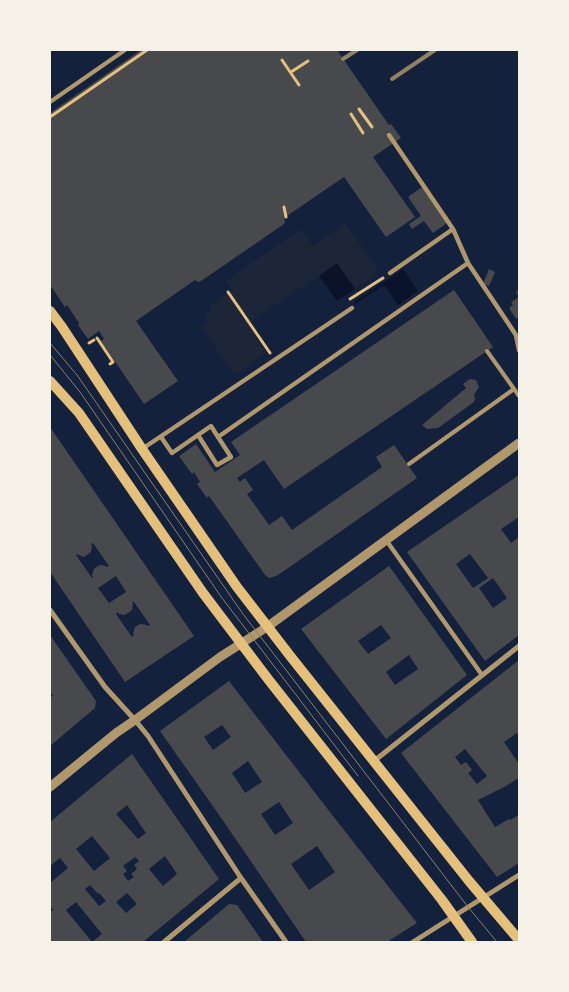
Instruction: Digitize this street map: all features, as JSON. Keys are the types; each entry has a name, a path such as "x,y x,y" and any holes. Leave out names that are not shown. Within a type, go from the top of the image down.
{"main road":[{"path":"50,311 237,587 469,881 519,940"},
{"path":"50,381 79,414 203,593 454,916 472,942"}],"street":[{"path":"389,135 453,229 468,263 516,335 519,350"},
{"path":"390,273 453,229"},
{"path":"218,437 468,263"},
{"path":"142,449 352,308"},
{"path":"161,437 172,453 198,435 211,426 231,457 225,463 217,465 198,435"},
{"path":"50,787 102,743 220,657 267,627 519,443"},
{"path":"386,540 482,675"},
{"path":"50,610 105,687 148,736 241,878 286,942"},
{"path":"374,760 519,646"},
{"path":"413,942 519,875"},
{"path":"164,942 241,878"}],"lane":[{"path":"50,102 125,50"},
{"path":"487,351 519,396"},
{"path":"409,464 514,389"}],"path":[{"path":"50,117 147,50"},
{"path":"282,60 299,85"},
{"path":"291,72 308,61"},
{"path":"359,108 372,127"},
{"path":"352,114 363,133"},
{"path":"284,207 286,217"},
{"path":"352,308 347,301 390,273"},
{"path":"228,292 275,360"},
{"path":"89,343 95,339 113,362 110,364"}],"shaded area":[{"path":"345,223 379,272 355,289 337,264 247,324 266,353 234,375 201,326 209,321 205,314 212,309 210,305 232,290 226,281 301,229 313,246"},
{"path":"337,263 355,289 337,301 319,276"},
{"path":"403,269 418,291 398,305 384,285 355,304 354,302"}],"building":[{"path":"141,50 337,50 389,125 391,124 401,138 373,157 415,217 386,237 344,177 284,218 284,224 201,281 195,280 136,321 178,381 144,404 101,341 104,339 99,331 88,339 67,305 65,307 50,285 50,113"},
{"path":"422,187 447,223 433,233 424,221 412,229 409,224 421,216 408,197"},
{"path":"489,269 495,272 489,286 483,284"},
{"path":"454,290 493,347 284,489 264,460 237,478 240,482 245,478 253,490 247,494 269,525 282,516 292,530 382,467 376,457 394,445 417,478 281,573 269,578 209,496 207,498 197,484 200,482 194,472 192,474 179,456 196,444 215,472 240,455 231,442"},
{"path":"519,297 519,317 516,319 509,308 513,305 511,302"},
{"path":"470,379 476,380 479,387 474,395 474,402 438,428 427,429 422,425 466,388 463,384"},
{"path":"50,427 194,636 125,682 50,572","holes":["93,543 109,566 99,565 94,569 92,578 76,555 84,557 91,552 91,544","116,576 126,592 109,603 98,588","134,602 150,625 140,624 135,627 132,637 116,614 118,612 125,615 132,610 132,603"]},
{"path":"519,475 519,517 501,529 511,543 519,537 519,635 485,661 407,552","holes":["470,554 488,578 473,588 456,564","493,578 507,598 493,608 479,588"]},
{"path":"389,566 467,675 386,739 301,629","holes":["381,625 391,638 368,654 358,641","409,655 418,669 395,685 386,672"]},
{"path":"50,635 96,701 95,708 50,746 50,697 53,696 50,692"},
{"path":"519,660 519,736 517,733 504,742 519,764 519,778 478,800 495,827 519,815 519,863 497,877 401,753","holes":["465,749 487,776 477,784 468,773 472,770 466,762 461,765 455,757"]},
{"path":"229,681 417,923 387,942 306,942 160,731","holes":["222,725 231,737 213,750 204,737","248,761 262,782 245,793 232,773","279,802 293,823 275,835 261,814","317,846 335,872 309,890 291,864"]},
{"path":"132,754 219,879 143,942 92,942 50,942 50,912 53,910 50,906 50,883 68,868 60,858 50,866 50,822","holes":["127,805 146,833 138,839 116,814","92,836 110,858 94,871 76,849","165,856 177,874 163,886 149,869","135,857 139,861 134,865 137,869 131,874 134,877 128,881 123,874 127,871 123,866","90,885 106,901 99,906 85,889","127,893 137,904 126,913 116,902","76,902 102,934 92,942 66,910"]},
{"path":"229,904 237,905 263,942 184,942"}],"tram line":[{"path":"50,343 77,375 243,614 497,942"},
{"path":"50,355 80,392 222,598 358,776"}],"railway":[{"path":"343,59 357,50"},
{"path":"392,79 435,50"}]}
